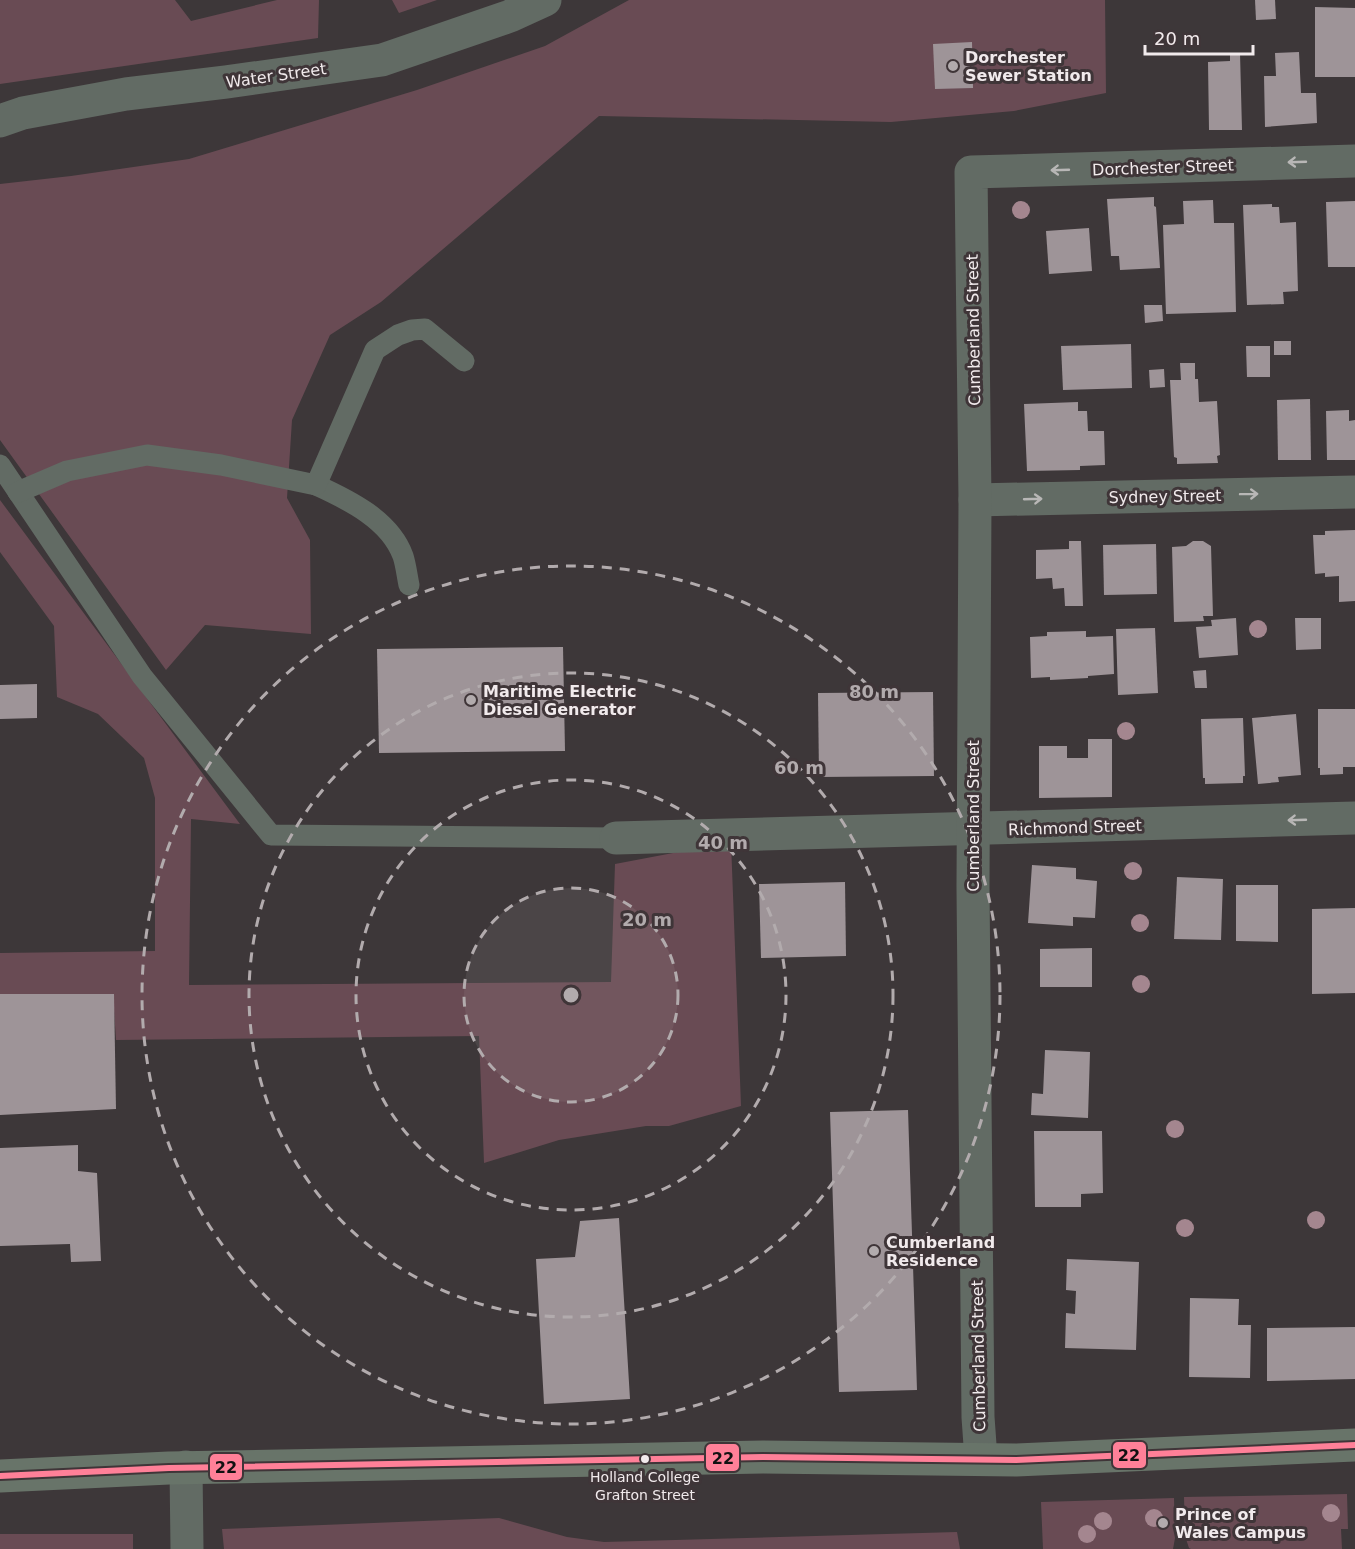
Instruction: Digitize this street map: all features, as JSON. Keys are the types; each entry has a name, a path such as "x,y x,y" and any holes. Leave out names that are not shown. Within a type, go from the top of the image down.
{"main road":[{"path":"0,1476 186,1467 764,1457 1016,1460 1355,1445"}],"street":[{"name":"Water Street","path":"0,121 23,114 126,94 382,60 510,16 545,0"},
{"name":"Dorchester Street","path":"971,172 1355,160"},
{"name":"Cumberland Street","path":"971,172 975,500 973,829 978,1381 981,1459"},
{"name":"Sydney Street","path":"975,500 1355,492"},
{"name":"Richmond Street","path":"616,838 1355,818"},
{"path":"186,1467 187,1549"}],"lane":[{"path":"316,485 375,350 398,335 412,330 425,329 464,361"},
{"path":"18,492 67,471 147,455 221,465 316,485 369,514 390,534 403,556 409,585"},
{"path":"0,465 142,676 271,835 616,838"}],"shaded area":[{"path":"0,0 175,0 191,21 277,0 319,0 318,38 0,84"},
{"path":"392,0 437,0 399,13"},
{"path":"629,0 1105,0 1106,93 1014,111 891,122 599,116 381,302 330,335 292,420 287,498 310,540 311,634 205,625 166,670 0,440 0,184 189,159 417,90 545,46"},
{"path":"0,500 240,824 191,819 189,985 611,982 615,864 731,842 741,1106 669,1126 646,1126 559,1140 484,1163 479,1036 116,1040 113,994 0,994 0,953 155,951 155,798 144,758 98,714 57,697 54,626 0,552"},
{"path":"1347,1494 1348,1529 1341,1529 1342,1549 1191,1549 1185,1536 1184,1497"},
{"path":"1174,1498 1173,1549 1043,1549 1041,1502"},
{"path":"499,1518 567,1537 604,1542 957,1532 960,1549 224,1549 222,1529"},
{"path":"0,1534 133,1534 133,1549 0,1549"}],"building":[{"path":"1255,0 1275,0 1276,19 1256,20"},
{"path":"1315,7 1355,8 1355,77 1315,77"},
{"name":"Dorchester Sewer Station","path":"972,42 973,88 935,89 933,44"},
{"path":"1299,52 1301,93 1316,93 1317,123 1265,127 1264,76 1276,76 1275,53"},
{"path":"1230,53 1240,53 1242,130 1209,130 1208,62 1230,61"},
{"path":"1154,197 1160,268 1120,270 1119,256 1111,256 1107,199"},
{"path":"1213,200 1214,223 1234,223 1236,312 1166,314 1163,225 1184,224 1183,201"},
{"path":"1355,201 1355,267 1328,267 1326,202"},
{"path":"1272,204 1272,207 1279,207 1280,223 1296,222 1298,291 1283,292 1284,304 1247,305 1243,205"},
{"path":"1089,228 1092,271 1049,274 1046,231"},
{"path":"1144,305 1162,305 1163,321 1145,323"},
{"path":"1274,341 1291,341 1291,355 1274,355"},
{"path":"1131,344 1132,388 1063,390 1061,346"},
{"path":"1246,346 1270,346 1270,377 1247,377"},
{"path":"1180,363 1195,363 1199,402 1217,401 1220,455 1217,456 1218,463 1177,464 1177,458 1174,457 1170,380 1181,380"},
{"path":"1164,369 1165,387 1150,388 1149,370"},
{"path":"1310,399 1311,460 1278,460 1277,400"},
{"path":"1078,402 1078,411 1087,411 1088,431 1104,431 1105,465 1080,466 1080,470 1027,471 1024,404"},
{"path":"1349,410 1349,421 1355,420 1355,460 1327,460 1326,411"},
{"path":"1355,530 1355,601 1339,602 1339,576 1325,577 1325,573 1315,574 1313,535 1325,535 1325,531"},
{"path":"1069,541 1081,541 1083,606 1065,606 1064,588 1053,589 1052,578 1036,579 1036,550 1069,549"},
{"path":"1193,541 1203,541 1211,546 1213,616 1203,616 1204,621 1174,622 1172,547 1186,546"},
{"path":"1156,544 1157,594 1104,595 1103,545"},
{"path":"1236,618 1238,655 1199,658 1196,627 1212,626 1211,620"},
{"path":"1295,618 1321,618 1321,649 1296,650"},
{"path":"1155,628 1158,693 1118,695 1116,629"},
{"path":"1086,631 1086,637 1113,636 1114,674 1050,680 1050,677 1031,678 1030,637 1047,636 1047,632"},
{"name":"Maritime Electric Diesel Generator","path":"563,647 565,751 379,753 377,649"},
{"path":"1206,670 1207,688 1195,688 1193,671"},
{"path":"37,684 37,718 0,719 0,685"},
{"path":"933,692 934,776 819,777 818,693"},
{"path":"1318,709 1355,709 1355,767 1343,767 1343,774 1320,775"},
{"path":"1296,714 1301,775 1278,777 1279,782 1258,784 1252,718"},
{"path":"1243,718 1245,776 1243,776 1243,783 1205,784 1201,719"},
{"path":"1088,739 1112,739 1112,797 1039,798 1039,746 1067,746 1067,758 1088,758"},
{"path":"1032,865 1076,868 1076,879 1097,881 1095,918 1073,917 1073,926 1028,923"},
{"path":"1177,877 1223,879 1221,940 1174,939"},
{"path":"845,882 846,956 761,958 759,884"},
{"path":"1236,885 1278,885 1278,942 1236,941"},
{"path":"1355,908 1355,993 1312,994 1312,909"},
{"path":"1092,948 1092,987 1040,987 1040,949"},
{"path":"0,994 114,994 116,1109 0,1115"},
{"path":"1045,1050 1090,1052 1088,1118 1031,1115 1032,1093 1043,1094"},
{"name":"Cumberland Residence","path":"908,1110 917,1390 839,1392 830,1112"},
{"path":"1034,1131 1102,1131 1103,1193 1081,1194 1081,1207 1035,1207"},
{"path":"78,1145 78,1171 97,1173 101,1261 71,1262 70,1244 0,1246 0,1148"},
{"path":"619,1218 630,1399 544,1404 536,1259 575,1257 580,1221"},
{"path":"1067,1259 1139,1262 1136,1350 1065,1348 1066,1313 1075,1314 1076,1291 1066,1290"},
{"path":"1190,1298 1239,1299 1238,1325 1251,1325 1250,1378 1189,1377"},
{"path":"1355,1327 1355,1379 1267,1381 1267,1328"}],"transit line":[{"name":"22","path":"0,1476 169,1468 763,1457 1016,1460 1355,1445"}],"place":[{"name":"Dorchester Sewer Station","path":"953,66"},
{"name":"Maritime Electric Diesel Generator","path":"471,700"},
{"name":"Cumberland Residence","path":"874,1251"},
{"name":"Holland College Grafton Street","path":"645,1459"},
{"name":"Prince of Wales Campus","path":"1163,1523"}]}
